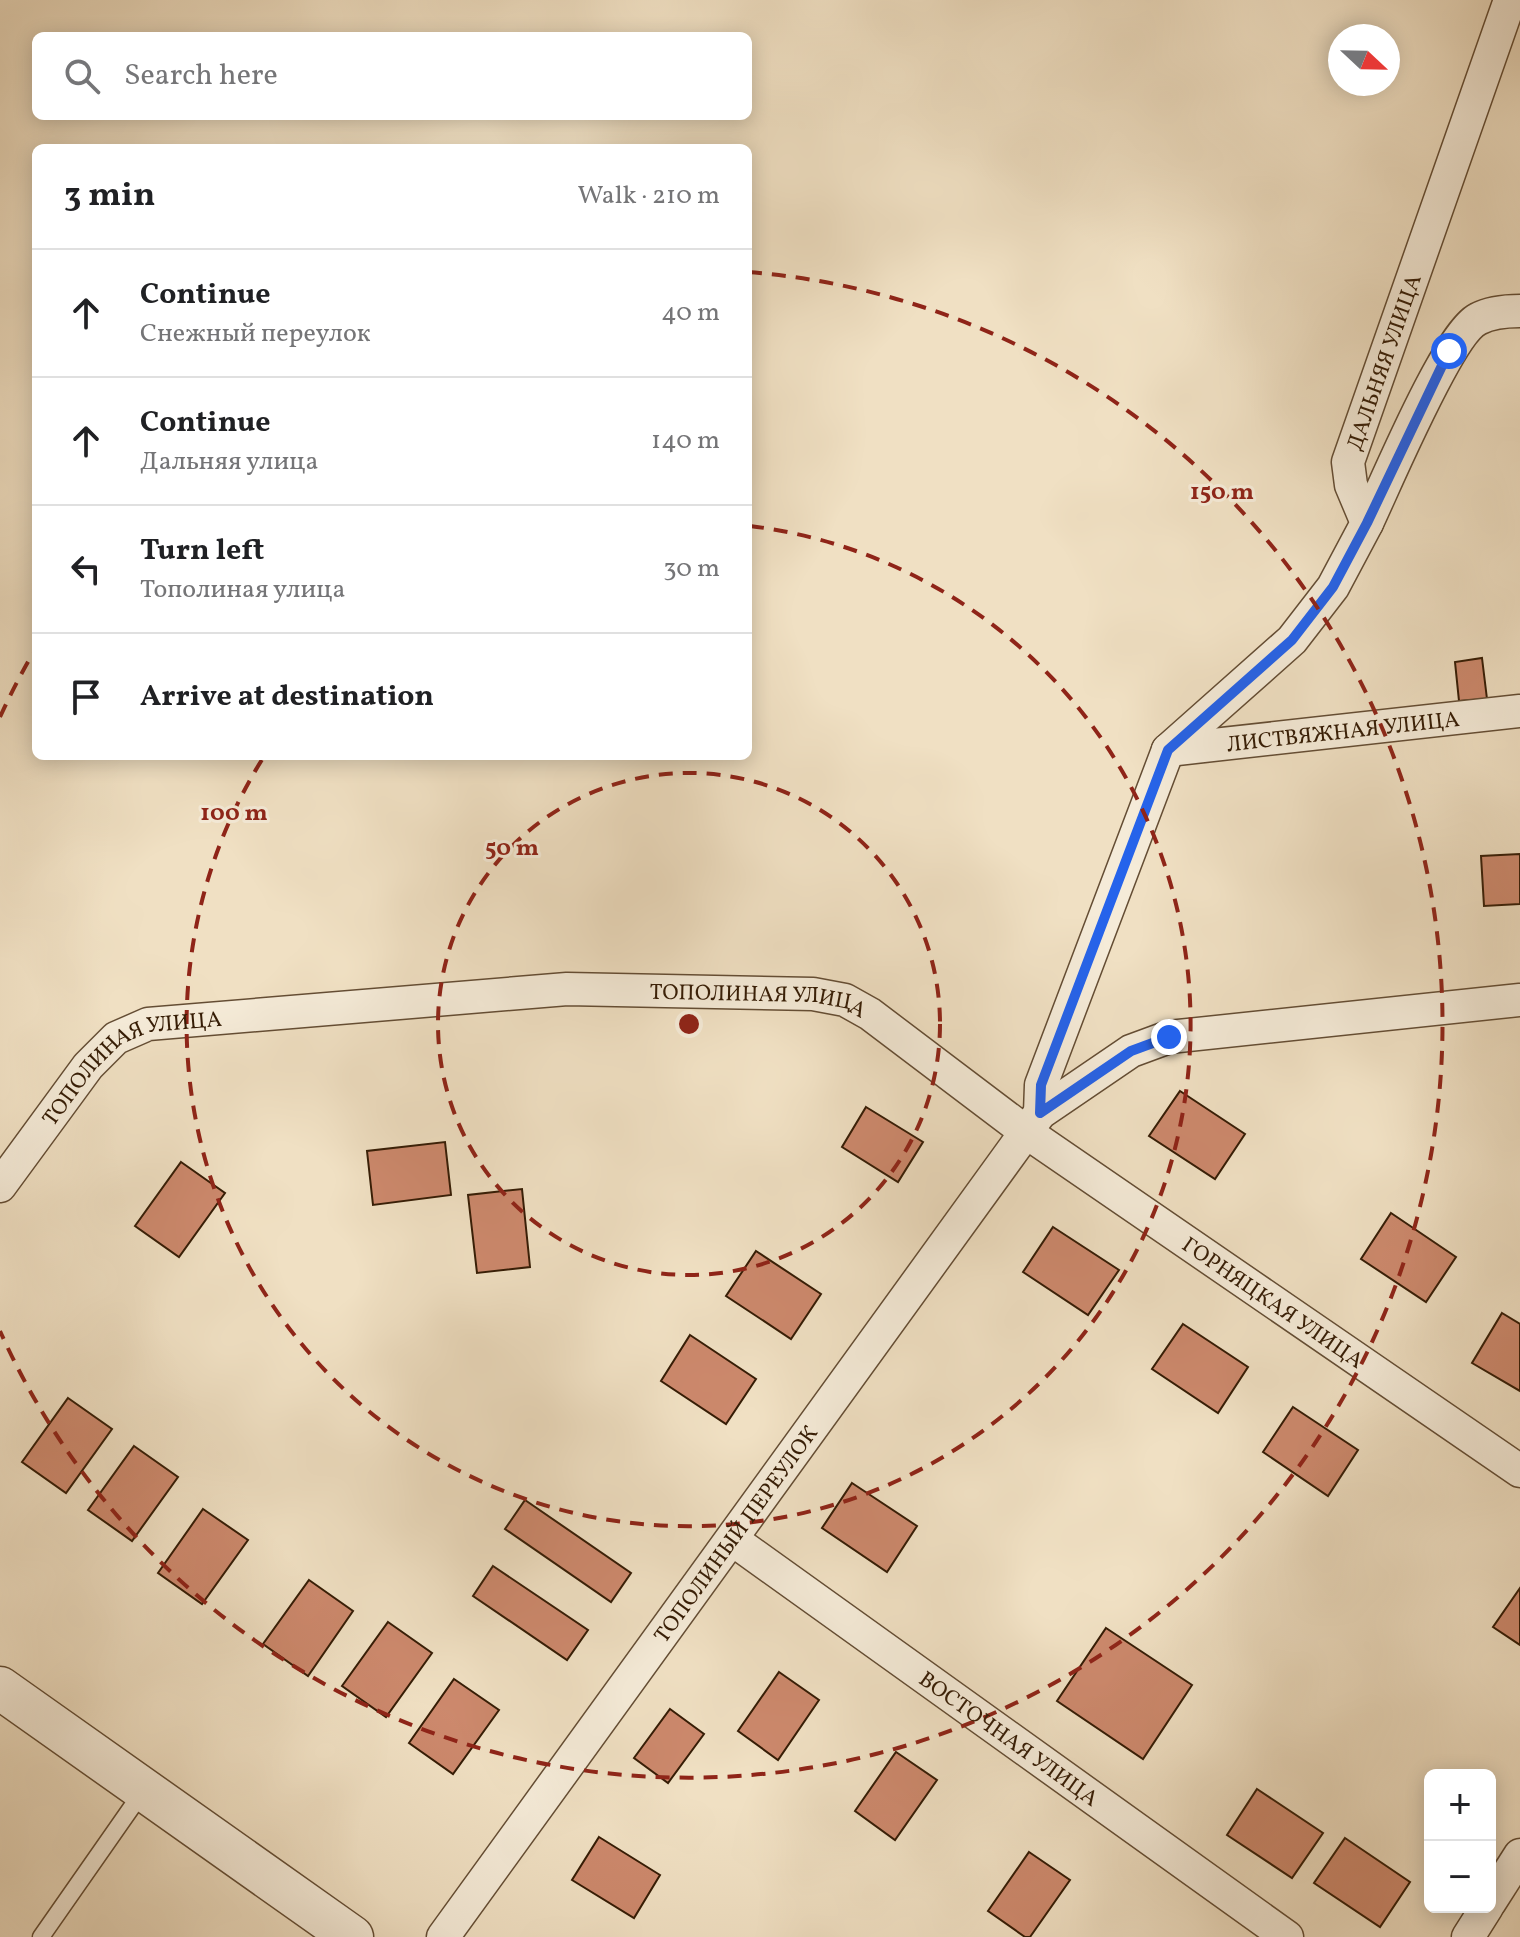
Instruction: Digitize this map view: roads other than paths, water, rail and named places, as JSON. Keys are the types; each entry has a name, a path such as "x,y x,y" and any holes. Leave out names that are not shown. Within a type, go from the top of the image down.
{"street":[{"name":"ДАЛЬНЯЯ УЛИЦА","path":"1367,523 1351,485 1348,462 1510,0"},
{"path":"1033,1122 1041,1085 1168,750 1292,640 1333,587 1449,351 1476,319 1502,311 1520,311"},
{"name":"ЛИСТВЯЖНАЯ УЛИЦА","path":"1168,750 1520,711"},
{"name":"ТОПОЛИНАЯ УЛИЦА","path":"0,1186 88,1066 116,1038 148,1024 567,989 813,994 845,1000 1033,1122"},
{"path":"1033,1122 1131,1051 1169,1037 1520,1000"},
{"name":"ГОРНЯЦКАЯ УЛИЦА","path":"1033,1122 1520,1471"},
{"name":"ТОПОЛИНЫЙ ПЕРЕУЛОК","path":"443,1937 1033,1122"},
{"name":"ВОСТОЧНАЯ УЛИЦА","path":"733,1540 1287,1937"},
{"path":"0,1688 352,1937"},
{"path":"1496,1892 1520,1855"},
{"path":"1468,1937 1483,1913"}],"lane":[{"path":"41,1937 144,1790"}]}
